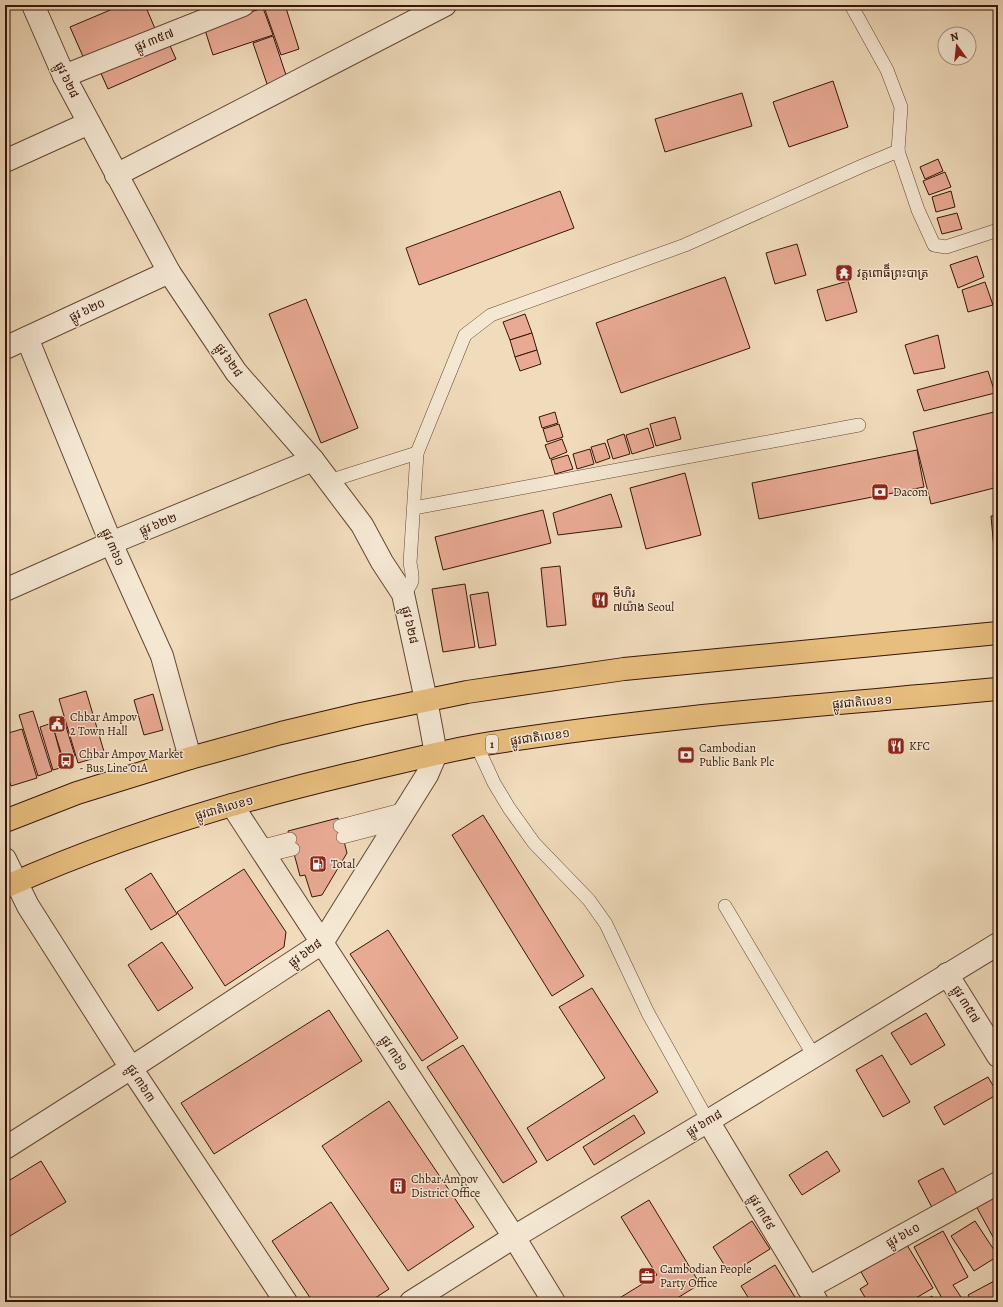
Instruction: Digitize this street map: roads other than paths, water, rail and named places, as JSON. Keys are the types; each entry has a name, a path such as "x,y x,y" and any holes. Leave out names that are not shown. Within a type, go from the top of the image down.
{"highway":[{"path":"5,821 77,793 190,758 281,733 361,714 467,692 624,669 998,633"},
{"name":"ផ្លូវជាតិលេខ១","path":"10,884 52,866 151,829 303,785 436,754 477,746 634,723 998,689"}],"street":[{"name":"ផ្លូវ ៦២៨","path":"5,1148 131,1068 322,943 427,775 436,754 403,594 382,562 362,525 313,460 236,372 169,272 64,76 33,5"},
{"name":"ផ្លូវ ៣៥៧","path":"64,76 243,5"},
{"path":"116,175 445,5"},
{"path":"5,161 89,123"},
{"name":"ផ្លូវ ៦២០","path":"5,348 169,272"},
{"name":"ផ្លូវ ៣៦១","path":"27,338 111,543 162,656 190,758"},
{"name":"ផ្លូវ ៦២២","path":"5,590 111,543 313,460"},
{"name":"ផ្លូវ ៣៦១","path":"232,805 514,1237 554,1302"},
{"name":"ផ្លូវ ៣៦៣","path":"5,859 10,884 28,906 131,1068 286,1302"},
{"name":"ផ្លូវ ៦៣៨","path":"411,1302 514,1237 708,1121 998,944"},
{"name":"ផ្លូវ ៣៥៧","path":"947,974 998,1056"},
{"name":"ផ្លូវ ៣៥៩","path":"708,1121 812,1295"},
{"name":"ផ្លូវ ៦៤០","path":"812,1295 998,1183"}],"lane":[{"path":"851,5 887,70 901,107 898,151 918,210 934,244 946,247 998,230"},
{"path":"403,594 410,586 413,578 410,563 417,453 465,335 492,315 685,245 898,151"},
{"path":"414,508 859,425"},
{"path":"329,481 417,453"},
{"path":"477,746 494,783 534,843 589,900 606,924 648,1013 708,1121"},
{"path":"341,832 401,816"},
{"path":"262,852 292,844"},
{"path":"725,906 814,1056"}],"place":[{"name":"វត្តពោធិ៏ព្រះបាត្រ","path":"844,273"},
{"name":"Dacom","path":"880,492"},
{"name":"មីហិរ ៧យ៉ាង Seoul","path":"600,600"},
{"name":"Chbar Ampov 2 Town Hall","path":"57,724"},
{"name":"KFC","path":"896,746"},
{"name":"Cambodian Public Bank Plc","path":"686,755"},
{"name":"Chbar Ampov Market - Bus Line 01A","path":"66,761"},
{"name":"Total","path":"318,864"},
{"name":"Chbar Ampov District Office","path":"398,1186"},
{"name":"Cambodian People Party Office","path":"647,1276"}]}
